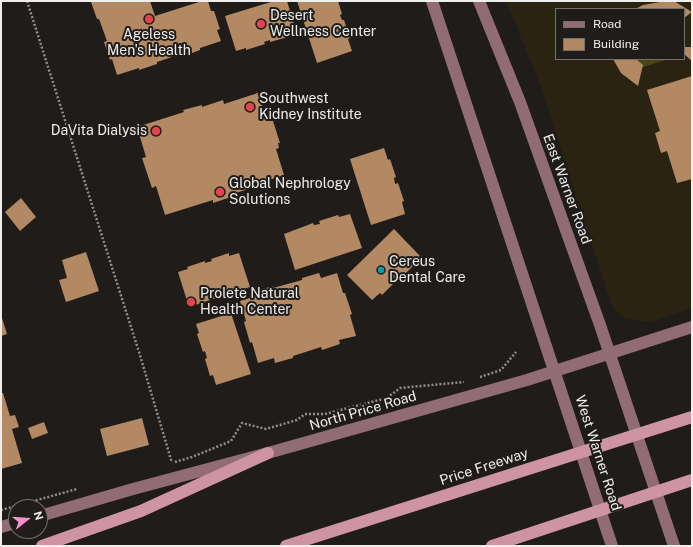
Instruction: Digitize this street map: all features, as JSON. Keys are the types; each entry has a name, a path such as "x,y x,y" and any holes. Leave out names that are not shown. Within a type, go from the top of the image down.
{"highway":[{"name":"Price Freeway","path":"286,546 692,417"},
{"path":"42,546 141,510 268,453"},
{"path":"492,546 692,480"}],"main road":[{"path":"432,1 555,370"},
{"name":"East Warner Road","path":"479,1 520,102 610,354 674,546"},
{"name":"North Price Road","path":"48,514 528,380 555,370 610,354 692,327"},
{"name":"West Warner Road","path":"555,370 612,546"}],"path":[{"path":"27,1 134,337 172,463"},
{"path":"474,380 501,370 516,352"},
{"path":"164,465 192,457 231,441 242,423 266,429 297,420 305,414 325,414 387,398 400,388 467,382"},
{"path":"1,510 83,488"}],"shaded area":[{"path":"506,1 692,1 692,308 653,321 642,322 624,318 616,312 611,304 542,90"},
{"path":"634,60 666,60 637,69"}],"building":[{"path":"150,1 155,16 202,1 208,1 211,11 214,11 220,29 217,30 221,41 200,48 200,50 182,57 181,54 139,70 139,68 117,75 112,59 110,60 104,42 107,41 91,2"},
{"name":"Desert Wellness Center","path":"274,1 287,1 296,31 287,34 288,37 270,42 270,40 264,42 265,44 246,50 246,48 236,51 225,16"},
{"path":"297,1 338,1 342,14 340,15 342,20 344,20 350,38 348,39 352,51 317,63"},
{"path":"674,1 692,12 685,17 685,8 637,8 643,5"},
{"path":"685,47 692,47 692,61 685,55"},
{"path":"614,60 637,60 643,65 638,86 621,73"},
{"path":"692,76 692,179 677,183 667,151 661,153 655,133 660,131 647,90"},
{"path":"258,93 266,119 270,118 271,121 273,121 280,143 278,143 279,148 276,149 284,175 251,186 251,188 230,195 231,197 213,203 213,200 165,215 156,186 152,188 142,158 146,157 137,127 184,112 183,110 202,105 202,107 223,100 224,104"},
{"path":"384,148 388,160 390,159 396,177 394,178 395,184 398,183 404,201 402,202 405,214 371,225 350,159"},
{"path":"21,198 36,217 20,231 5,212"},
{"path":"350,214 362,248 295,270 284,234 313,223 314,225 320,224 319,221 338,215 339,217"},
{"name":"Cereus Dental Care","path":"394,229 420,256 412,263 414,265 400,279 398,277 382,295 380,293 372,300 347,275"},
{"path":"86,252 99,291 66,302 59,280 67,278 62,260"},
{"path":"229,253 229,256 239,253 250,287 189,307 178,272 188,269 187,267 205,261 205,263 212,261 211,259"},
{"path":"319,273 321,278 337,273 343,293 345,293 352,314 350,315 356,336 339,340 340,344 322,350 321,347 275,363 274,358 258,363 252,342 250,343 244,322 246,321 240,301 256,296 255,291 302,280 302,278"},
{"path":"231,313 251,374 216,385 213,375 210,376 205,359 207,358 205,351 203,352 197,334 199,333 196,324"},
{"path":"1,315 7,334 1,336"},
{"path":"1,393 3,393 10,416 15,415 19,427 12,429 22,463 1,469"},
{"path":"142,418 149,445 107,456 100,429"},
{"path":"44,422 48,433 32,439 28,428"}],"place":[{"name":"Ageless Men's Health","path":"149,19"},
{"name":"Desert Wellness Center","path":"261,24"},
{"name":"Southwest Kidney Institute","path":"250,107"},
{"name":"DaVita Dialysis","path":"156,131"},
{"name":"Global Nephrology Solutions","path":"220,192"},
{"name":"Cereus Dental Care","path":"381,270"},
{"name":"Prolete Natural Health Center","path":"191,302"}]}
